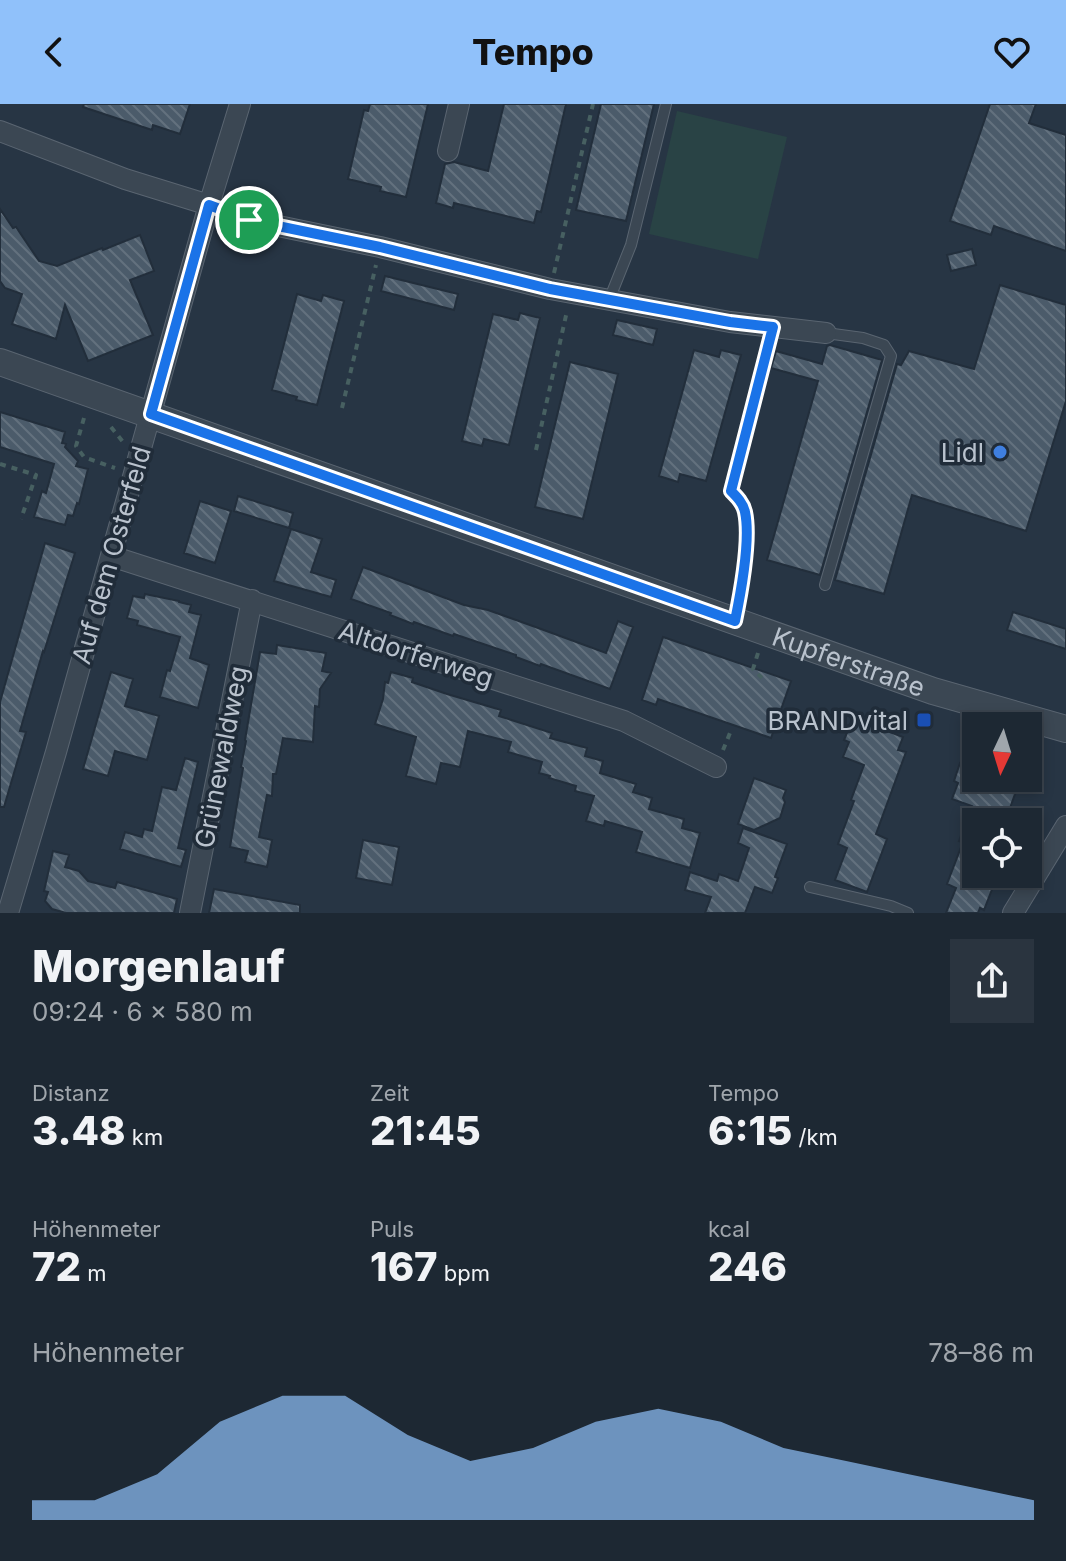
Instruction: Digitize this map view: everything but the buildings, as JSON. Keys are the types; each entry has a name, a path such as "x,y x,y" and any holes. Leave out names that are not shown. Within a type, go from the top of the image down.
{"street":[{"name":"Auf dem Osterfeld","path":"8,913 240,104"},
{"path":"448,151 459,104"},
{"path":"0,131 125,179 249,220 380,247 550,289 730,322 826,333"},
{"name":"Kupferstraße","path":"0,362 933,691 1066,729"},
{"name":"Altdorferweg","path":"111,556 624,721 716,767"},
{"name":"Grünewaldweg","path":"190,913 252,600"},
{"path":"1013,913 1066,826"}],"lane":[{"path":"609,300 631,245 666,104"},
{"path":"825,585 891,356 884,345 863,338 826,333"},
{"path":"810,887 891,906 908,913"}],"path":[{"path":"550,289 593,104"},
{"path":"590,116 598,118"},
{"path":"578,167 587,169"},
{"path":"566,221 574,223"},
{"path":"342,408 380,247"},
{"path":"536,450 571,293"},
{"path":"735,621 745,552 745,513 741,502 731,491 773,327"},
{"path":"84,418 76,446 84,457 121,470"},
{"path":"106,425 114,428 123,440 123,450"},
{"path":"0,464 36,475 21,519"},
{"path":"756,658 753,669 762,678"}],"green space":[{"path":"677,111 787,137 758,259 649,234"}],"place":[{"name":"Lidl","path":"1000,452"},
{"name":"BRANDvital","path":"924,720"}],"route":[{"path":"209,205 249,220 380,247 550,289 773,327 731,491 741,502 745,513 745,552 735,621 151,414 209,205"}]}
